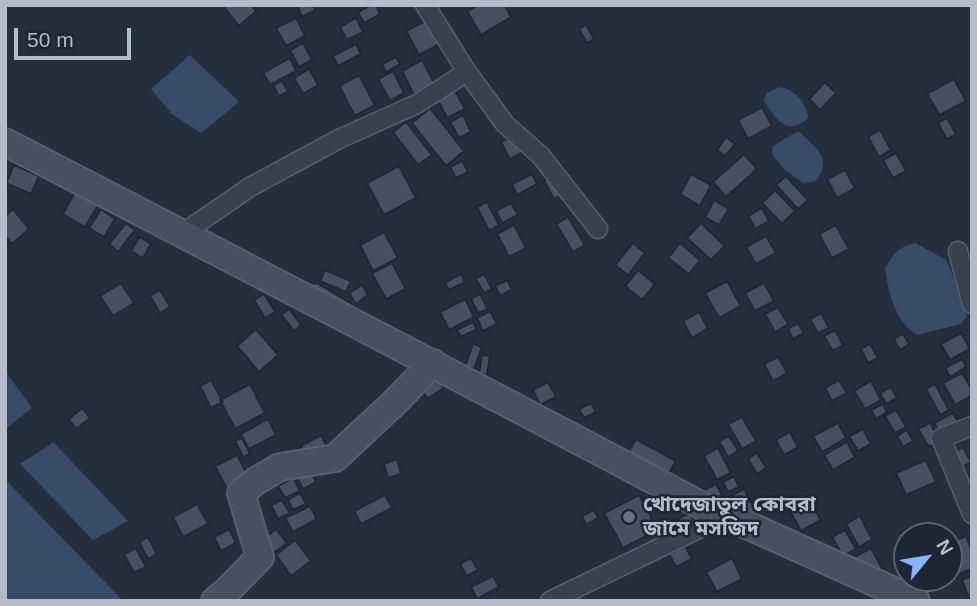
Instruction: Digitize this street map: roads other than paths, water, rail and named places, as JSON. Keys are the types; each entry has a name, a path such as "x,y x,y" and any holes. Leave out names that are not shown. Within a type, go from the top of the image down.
{"street":[{"path":"425,5 467,72 505,124 541,156 598,229"},
{"path":"182,234 250,187 338,139 417,104 467,72"},
{"path":"5,142 734,520 890,595 916,601"},
{"path":"958,251 972,304"},
{"path":"215,601 260,557 242,493 256,481 281,467 335,458 433,363"},
{"path":"972,426 941,438 972,514"},
{"path":"550,601 734,520"}],"water":[{"path":"190,55 239,102 201,133 172,114 151,89"},
{"path":"780,87 795,94 803,103 808,118 801,124 788,126 783,123 764,101 767,93"},
{"path":"798,131 820,153 823,166 816,181 803,183 784,169 772,154 773,146"},
{"path":"915,243 946,260 967,316 961,324 917,335 898,314 891,297 885,268 897,252"},
{"path":"5,371 32,408 5,429"},
{"path":"53,443 128,521 93,540 20,464"},
{"path":"5,479 121,599 5,601"}],"place":[{"name":"খোদেজাতুল কোবরা জামে মসজিদ","path":"629,517"}]}
